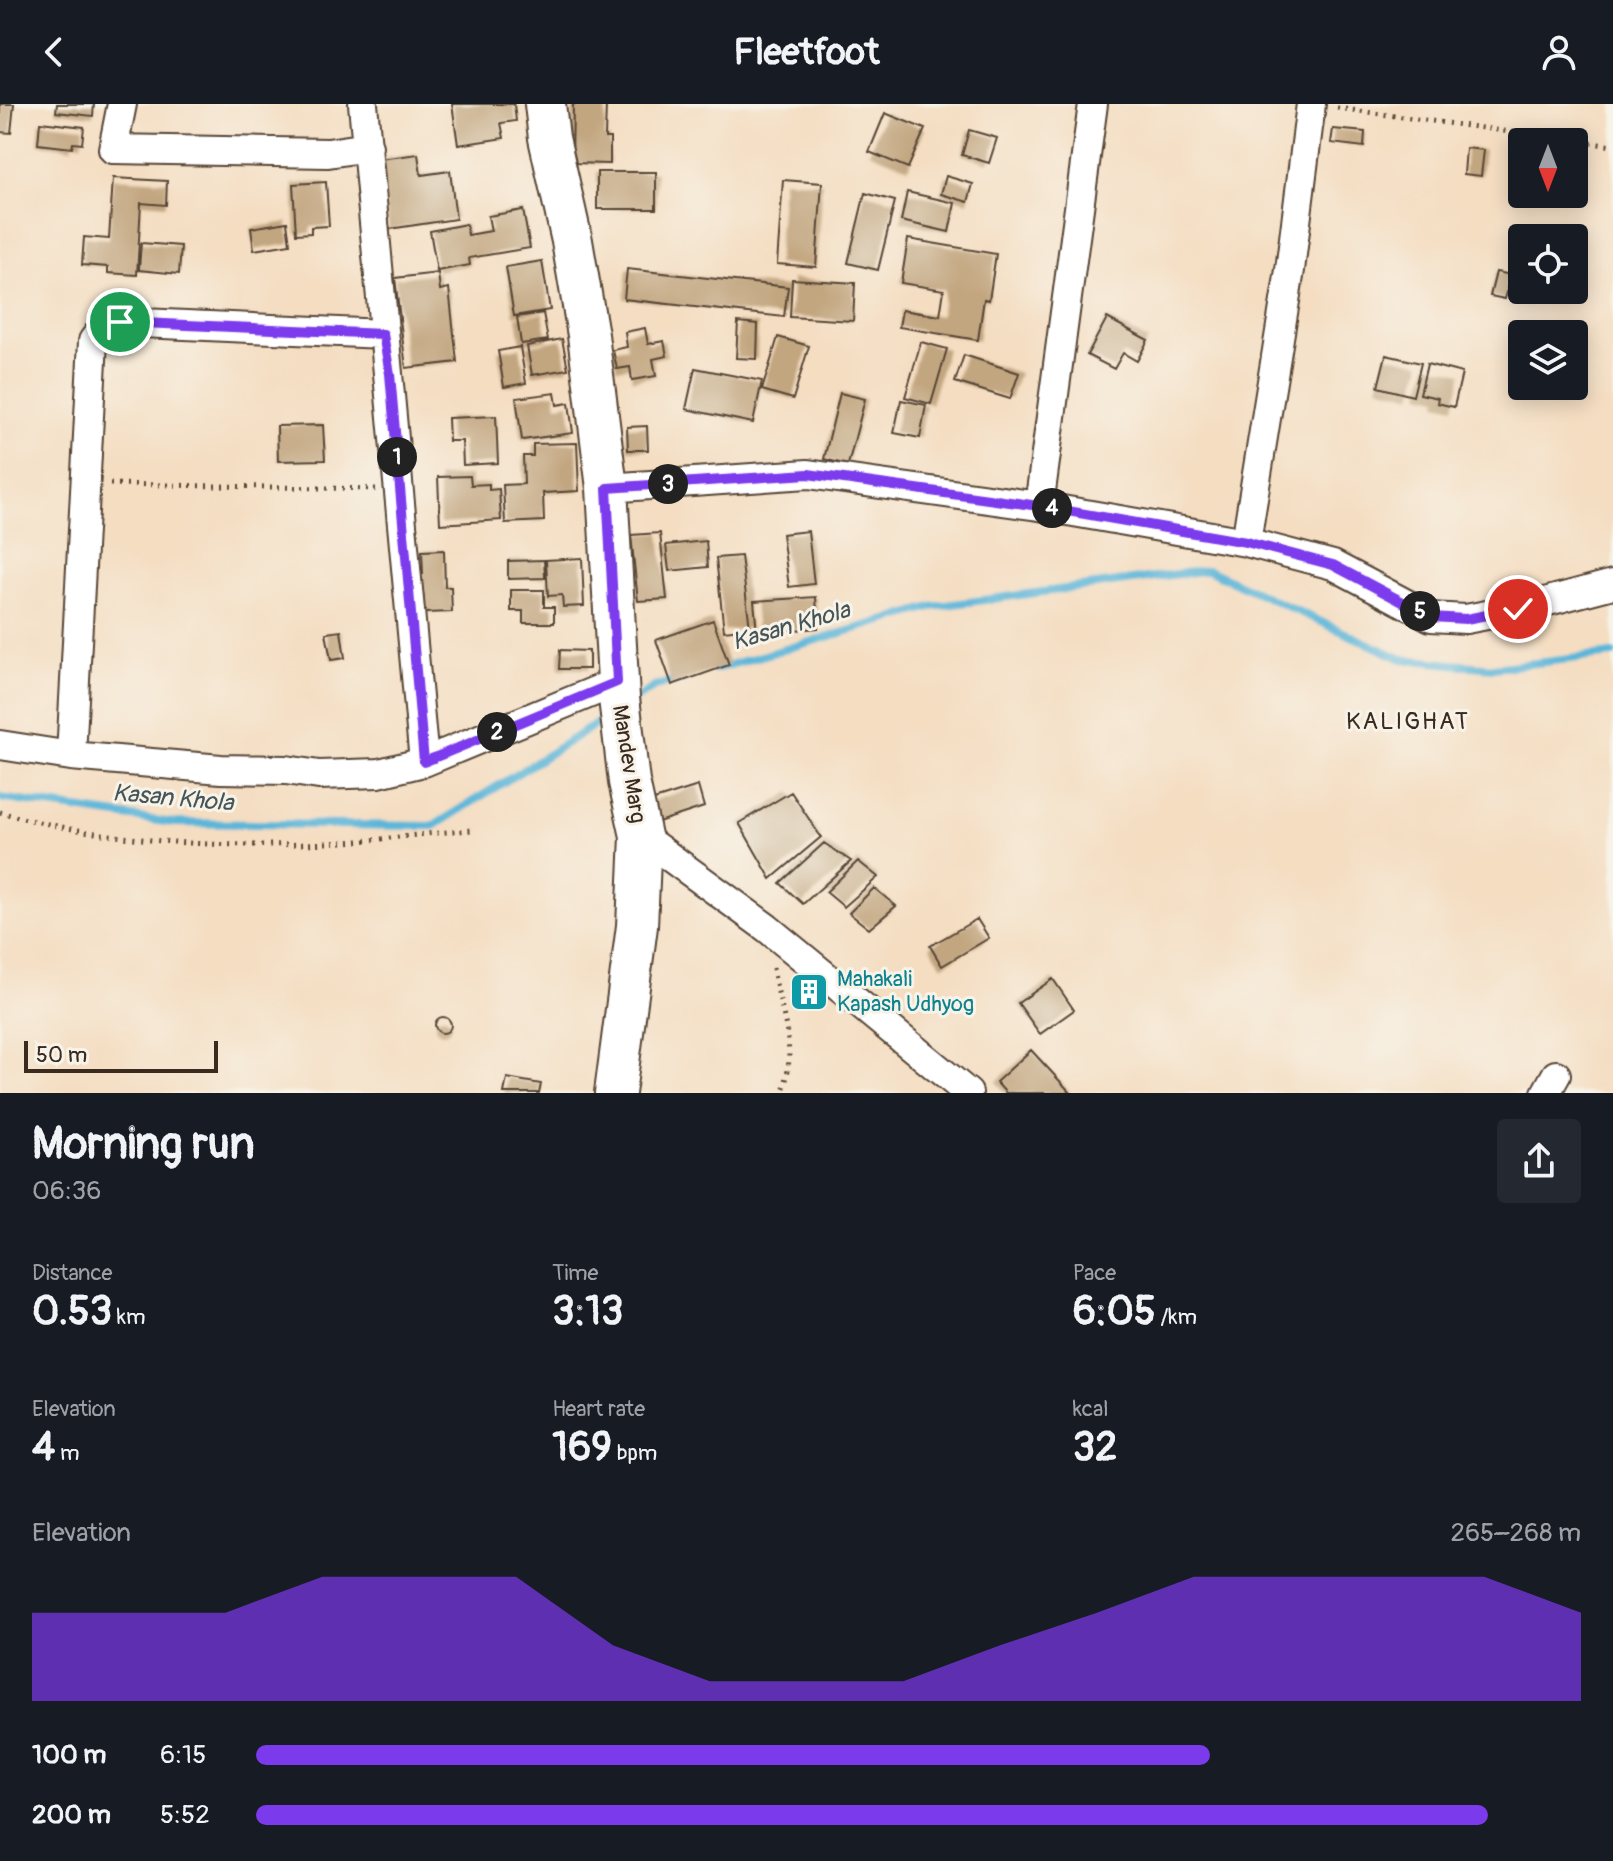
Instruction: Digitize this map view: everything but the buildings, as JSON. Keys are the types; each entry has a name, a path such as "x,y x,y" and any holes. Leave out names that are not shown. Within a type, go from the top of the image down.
{"main road":[{"name":"Mandev Marg","path":"545,104 588,335 607,488 618,690 629,782 641,836 637,926 615,1093"}],"street":[{"path":"122,104 113,149 328,153 368,147"},
{"path":"363,104 424,762"},
{"path":"1039,506 1093,104"},
{"path":"1246,542 1290,270 1309,104"},
{"path":"71,756 93,341 104,327 120,322 383,334"},
{"path":"607,488 808,474 1039,506 1246,542 1333,565 1431,617 1466,619 1613,584"},
{"path":"0,745 71,756 319,775 379,773 424,762 618,690"},
{"path":"641,836 767,928 968,1093"}],"path":[{"path":"1309,104 1613,146"},
{"path":"85,484 400,490"},
{"path":"0,812 73,830 196,845 357,841 474,830"},
{"path":"767,928 775,979 786,1020 789,1076 782,1093"}],"waterway":[{"name":"Kasan Khola","path":"716,669 931,607 1208,570 1402,659 1493,668 1613,654"},
{"name":"Kasan Khola","path":"631,702 656,686 680,679"},
{"name":"Kasan Khola","path":"0,798 173,823 434,826 609,716"}],"place":[{"name":"Mahakali Kapash Udhyog","path":"809,992"}],"district":[{"name":"KALIGHAT","path":"1408,721"}],"route":[{"path":"120,322 383,334 390,374 424,762 617,682 607,488 808,474 1039,506 1246,542 1333,565 1431,617 1466,619 1518,609"}]}
